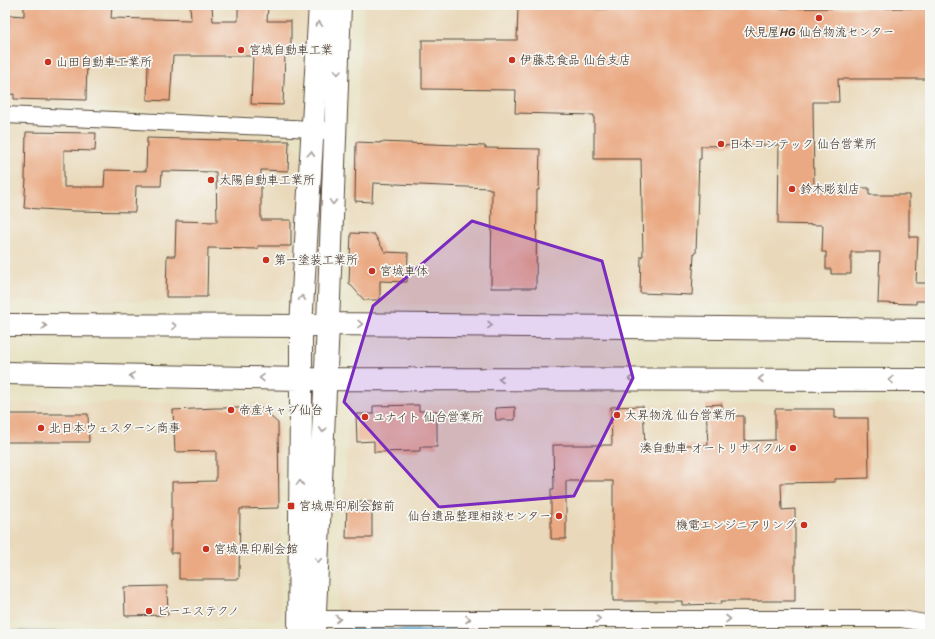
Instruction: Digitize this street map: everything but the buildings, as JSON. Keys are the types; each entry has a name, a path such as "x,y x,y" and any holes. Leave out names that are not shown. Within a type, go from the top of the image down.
{"street":[{"path":"307,627 301,326 320,5"},
{"path":"307,627 326,378 340,5"},
{"path":"5,115 313,129 336,133"},
{"path":"5,326 301,326 328,324 930,330"},
{"path":"5,374 301,379 930,380"},
{"path":"307,627 902,619 930,624"}],"highlighted area":[{"path":"472,221 602,261 633,378 574,496 439,507 344,402 373,306"}],"shaded area":[{"path":"5,5 309,5 304,116 5,104"},
{"path":"364,5 930,5 930,304 366,305 345,282"},
{"path":"5,123 286,136 302,154 296,285 277,301 5,301"},
{"path":"5,403 265,403 283,422 280,620 5,622"},
{"path":"366,404 930,404 930,613 336,611 349,422"}],"water":[{"path":"333,628 741,634 333,634"},
{"path":"5,631 246,634 5,634"}],"place":[{"name":"伏見屋HG 仙台物流センター","path":"819,18"},
{"name":"宮城自動車工業","path":"241,50"},
{"name":"伊藤忠食品 仙台支店","path":"512,60"},
{"name":"山田自動車工業所","path":"48,62"},
{"name":"日本コンテック 仙台営業所","path":"721,144"},
{"name":"太陽自動車工業所","path":"211,180"},
{"name":"鈴木彫刻店","path":"792,189"},
{"name":"第一塗装工業所","path":"266,260"},
{"name":"宮城車体","path":"372,271"},
{"name":"帝産キャブ仙台","path":"231,410"},
{"name":"大昇物流 仙台営業所","path":"617,415"},
{"name":"ユナイト 仙台営業所","path":"365,417"},
{"name":"北日本ウェスターン商事","path":"41,428"},
{"name":"湊自動車 オートリサイクル","path":"793,448"},
{"name":"宮城県印刷会館前","path":"291,506"},
{"name":"仙台遺品整理相談センター","path":"559,516"},
{"name":"機電エンジニアリング","path":"804,525"},
{"name":"宮城県印刷会館","path":"206,549"},
{"name":"ビーエステクノ","path":"149,611"}]}
